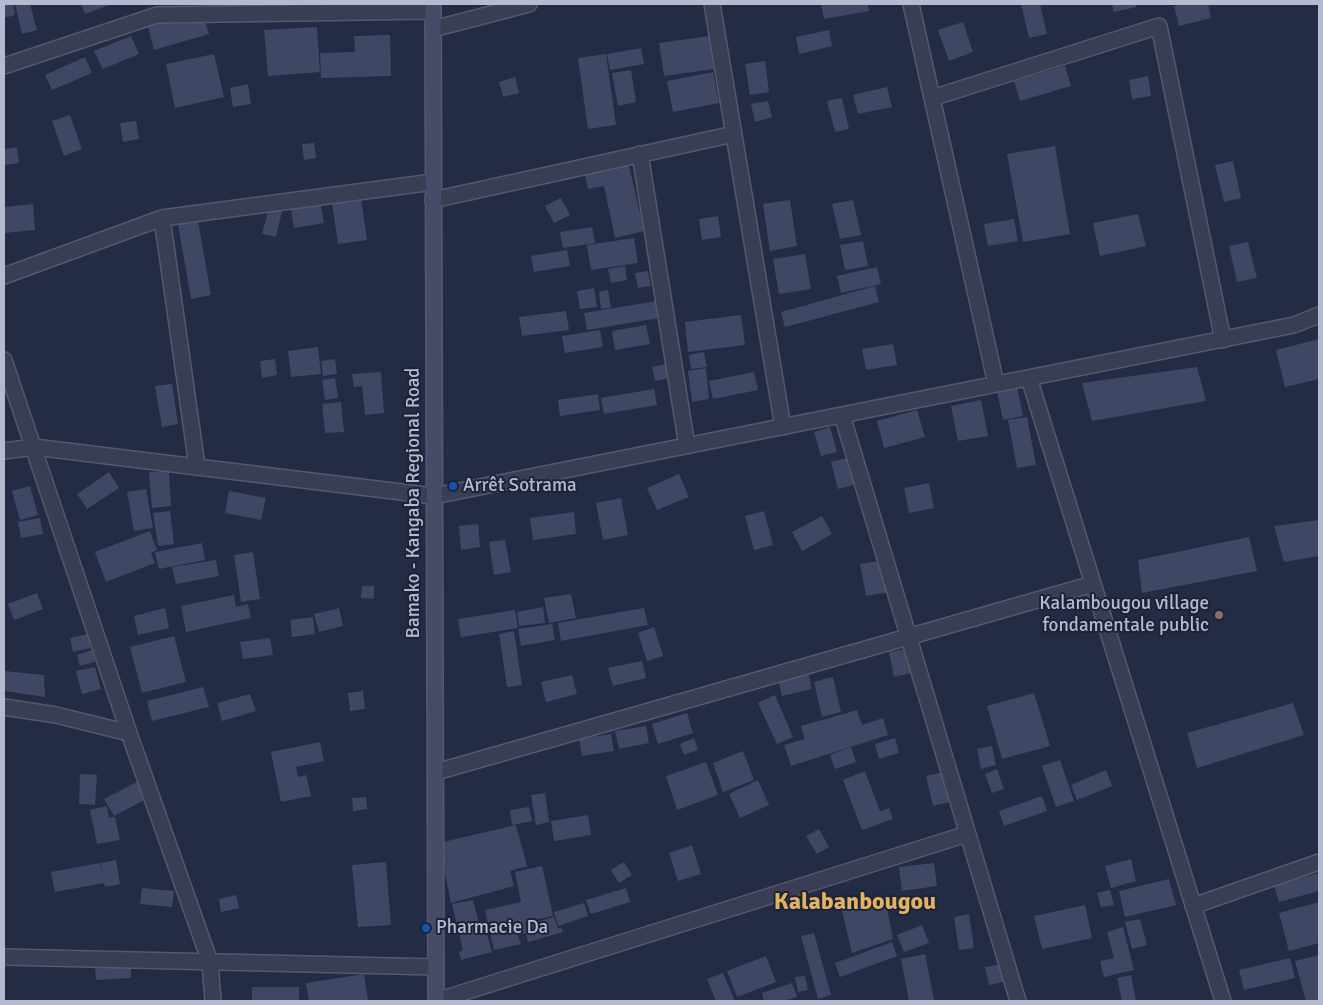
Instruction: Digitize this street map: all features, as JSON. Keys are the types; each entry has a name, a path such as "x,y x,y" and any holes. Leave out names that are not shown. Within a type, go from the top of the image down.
{"street":[{"path":"432,29 529,4"},
{"path":"712,4 783,427"},
{"path":"911,4 996,384"},
{"path":"4,66 157,15 432,8"},
{"name":"Bamako - Kangaba Regional Road","path":"432,8 436,1001"},
{"path":"932,98 1159,26 1223,340"},
{"path":"433,200 734,134"},
{"path":"640,154 687,446"},
{"path":"4,276 162,218 433,182"},
{"path":"162,218 197,466"},
{"path":"4,451 34,447 434,496 1223,340 1294,325 1319,315"},
{"path":"4,360 129,733 210,962 213,1001"},
{"path":"1029,378 1223,1001"},
{"path":"842,415 1018,1001"},
{"path":"436,772 1093,584"},
{"path":"4,707 56,715 129,733"},
{"path":"436,1001 968,834"},
{"path":"1193,906 1319,862"},
{"path":"4,957 436,968"}],"building":[{"path":"4,4 13,4 15,15 4,18"},
{"path":"15,4 30,4 37,30 22,34"},
{"path":"81,4 112,4 85,14"},
{"path":"821,4 868,4 869,11 824,19"},
{"path":"1021,4 1040,4 1047,34 1029,38"},
{"path":"1112,4 1136,4 1136,7 1114,12"},
{"path":"1208,4 1211,18 1179,26 1174,6"},
{"path":"201,8 209,34 154,50 147,23"},
{"path":"963,22 973,52 949,61 938,30"},
{"path":"317,27 320,72 268,76 264,30"},
{"path":"829,30 832,46 799,54 796,37"},
{"path":"390,35 391,76 321,78 320,53 355,52 354,36"},
{"path":"131,36 139,54 103,69 94,51"},
{"path":"709,36 714,69 664,76 659,43"},
{"path":"641,48 644,64 610,70 607,54"},
{"path":"214,54 224,97 175,108 166,64"},
{"path":"606,54 616,125 588,129 578,58"},
{"path":"85,57 92,73 52,90 45,75"},
{"path":"765,61 769,92 750,95 745,64"},
{"path":"1065,66 1071,86 1020,101 1014,81"},
{"path":"631,70 636,102 618,106 612,73"},
{"path":"713,72 719,103 673,112 667,81"},
{"path":"1148,76 1151,96 1132,99 1129,80"},
{"path":"515,77 519,93 503,97 499,82"},
{"path":"248,84 251,104 233,107 230,88"},
{"path":"887,87 892,107 858,114 853,95"},
{"path":"842,98 849,129 835,132 827,101"},
{"path":"768,101 772,117 755,122 751,104"},
{"path":"70,115 82,149 64,156 52,121"},
{"path":"136,121 139,139 123,142 120,123"},
{"path":"314,143 316,158 304,160 302,144"},
{"path":"1055,146 1070,234 1023,242 1007,154"},
{"path":"17,147 19,163 4,165 4,149"},
{"path":"628,161 644,231 615,238 604,186 588,189 584,171"},
{"path":"1233,161 1241,198 1224,202 1215,165"},
{"path":"361,198 367,240 338,244 332,203"},
{"path":"561,198 570,215 554,223 545,206"},
{"path":"790,200 797,246 770,251 763,204"},
{"path":"853,200 861,235 840,239 832,204"},
{"path":"33,204 35,230 4,233 4,207"},
{"path":"321,205 324,223 294,228 291,209"},
{"path":"269,208 282,211 276,237 262,234"},
{"path":"1138,214 1146,246 1100,256 1093,223"},
{"path":"718,216 721,237 702,240 699,219"},
{"path":"1014,219 1018,241 988,246 984,224"},
{"path":"198,221 211,295 191,299 178,224"},
{"path":"592,227 595,243 563,248 560,232"},
{"path":"634,238 638,263 591,270 587,245"},
{"path":"863,241 868,266 845,270 840,245"},
{"path":"1248,242 1257,278 1237,282 1229,246"},
{"path":"567,250 570,266 534,272 531,256"},
{"path":"805,254 811,289 779,294 773,259"},
{"path":"625,266 627,280 611,283 608,269"},
{"path":"877,267 881,284 841,293 837,276"},
{"path":"648,271 651,286 638,288 635,273"},
{"path":"875,286 879,302 785,327 781,312"},
{"path":"594,288 597,307 580,309 577,291"},
{"path":"608,290 611,308 601,309 599,292"},
{"path":"657,301 659,318 587,330 584,313"},
{"path":"566,311 569,330 522,336 519,317"},
{"path":"741,315 745,345 688,352 685,322"},
{"path":"646,325 650,344 615,350 612,331"},
{"path":"600,330 603,347 565,353 562,336"},
{"path":"1319,339 1319,379 1285,387 1276,350"},
{"path":"893,344 897,365 866,370 862,349"},
{"path":"318,347 321,374 291,377 288,351"},
{"path":"704,352 707,367 691,369 689,355"},
{"path":"275,359 277,375 262,378 260,361"},
{"path":"335,359 337,374 323,376 321,361"},
{"path":"667,364 670,378 655,381 652,367"},
{"path":"1197,367 1206,401 1092,421 1082,383"},
{"path":"706,368 709,399 692,402 688,371"},
{"path":"381,372 384,413 365,415 362,386 354,387 352,374"},
{"path":"754,372 758,390 713,399 709,381"},
{"path":"335,378 338,398 325,400 322,380"},
{"path":"1016,382 1023,416 1003,420 996,386"},
{"path":"172,384 178,424 162,427 155,386"},
{"path":"654,389 657,405 604,414 601,398"},
{"path":"598,394 600,410 560,416 558,400"},
{"path":"981,400 988,436 958,441 951,406"},
{"path":"341,402 344,432 325,433 322,404"},
{"path":"917,410 925,437 884,448 877,421"},
{"path":"1027,417 1036,465 1017,468 1008,420"},
{"path":"830,427 837,452 821,456 814,432"},
{"path":"850,457 857,484 838,489 831,462"},
{"path":"169,471 171,506 152,508 149,472"},
{"path":"109,472 119,488 87,509 77,494"},
{"path":"679,474 689,497 657,510 647,488"},
{"path":"929,483 934,508 909,513 904,488"},
{"path":"30,486 38,515 20,520 12,491"},
{"path":"146,489 153,528 134,531 127,492"},
{"path":"229,491 266,498 261,520 225,513"},
{"path":"621,498 628,535 603,540 596,503"},
{"path":"170,511 174,544 158,546 153,513"},
{"path":"764,511 773,545 754,550 745,516"},
{"path":"574,512 576,534 533,540 530,518"},
{"path":"822,516 832,534 802,551 792,532"},
{"path":"40,518 43,534 21,538 18,522"},
{"path":"1319,520 1319,556 1284,562 1274,526"},
{"path":"478,524 480,547 461,550 459,526"},
{"path":"150,531 157,550 151,553 155,563 106,582 95,552"},
{"path":"1249,537 1257,571 1142,593 1138,560"},
{"path":"505,540 511,572 494,575 489,542"},
{"path":"202,543 205,560 159,569 155,552"},
{"path":"253,552 260,599 241,602 234,555"},
{"path":"216,560 219,576 176,584 172,567"},
{"path":"885,560 890,592 866,596 860,564"},
{"path":"362,586 374,586 374,599 361,598"},
{"path":"37,593 43,609 14,620 8,604"},
{"path":"571,594 576,618 549,623 544,598"},
{"path":"234,595 236,607 248,604 251,618 186,632 181,606"},
{"path":"543,607 545,623 519,626 517,612"},
{"path":"165,608 169,628 138,635 134,616"},
{"path":"339,608 343,626 319,632 314,614"},
{"path":"644,608 648,625 561,641 558,623"},
{"path":"515,610 518,628 461,637 458,619"},
{"path":"313,617 315,634 292,637 290,620"},
{"path":"552,624 555,640 521,646 518,629"},
{"path":"654,627 663,656 647,661 638,633"},
{"path":"514,631 522,685 507,687 499,634"},
{"path":"88,634 91,648 73,652 70,638"},
{"path":"174,636 186,682 142,693 130,647"},
{"path":"270,638 273,655 243,659 240,642"},
{"path":"907,649 911,673 894,677 889,652"},
{"path":"92,650 95,662 80,666 77,655"},
{"path":"642,661 646,678 613,686 608,668"},
{"path":"95,667 101,689 82,694 76,671"},
{"path":"807,669 812,689 782,696 777,676"},
{"path":"4,671 44,675 45,697 4,691"},
{"path":"572,675 577,694 546,702 541,682"},
{"path":"833,677 841,712 822,717 814,682"},
{"path":"203,687 209,707 152,721 147,701"},
{"path":"363,691 365,709 350,711 348,693"},
{"path":"1034,693 1050,746 1002,759 987,706"},
{"path":"250,694 256,711 222,721 217,703"},
{"path":"775,695 793,737 777,744 758,703"},
{"path":"1293,703 1304,735 1197,768 1187,733"},
{"path":"857,710 862,725 883,718 888,735 791,766 784,745 805,739 801,726"},
{"path":"687,713 693,733 658,744 652,724"},
{"path":"646,726 649,743 619,749 615,731"},
{"path":"611,734 614,751 582,756 579,739"},
{"path":"694,738 698,750 684,755 680,744"},
{"path":"895,738 899,753 879,759 875,744"},
{"path":"320,742 324,761 296,767 298,777 306,775 311,796 281,802 271,752"},
{"path":"992,746 996,765 981,769 977,749"},
{"path":"851,747 856,762 835,769 830,755"},
{"path":"743,751 754,780 723,792 713,763"},
{"path":"1060,760 1074,801 1056,807 1042,766"},
{"path":"706,762 718,795 677,810 666,776"},
{"path":"997,769 1004,789 992,793 985,774"},
{"path":"1106,770 1112,786 1077,800 1071,785"},
{"path":"865,771 880,811 889,808 893,819 862,830 843,780"},
{"path":"943,772 950,802 933,806 926,776"},
{"path":"80,774 97,775 95,805 79,804"},
{"path":"758,780 769,805 740,818 729,794"},
{"path":"137,782 146,799 114,816 104,799"},
{"path":"545,793 549,822 536,825 531,795"},
{"path":"1042,796 1047,811 1004,826 999,811"},
{"path":"366,797 367,809 353,811 352,798"},
{"path":"107,806 109,818 115,817 120,840 97,844 90,810"},
{"path":"529,807 532,821 512,825 510,810"},
{"path":"588,815 591,835 554,841 551,821"},
{"path":"516,825 527,866 510,871 514,886 451,903 439,843"},
{"path":"819,829 829,847 817,854 806,836"},
{"path":"692,845 701,874 678,881 669,853"},
{"path":"1131,859 1136,881 1111,888 1105,866"},
{"path":"116,860 120,884 105,887 104,883 55,892 51,872 100,863 102,874 101,863"},
{"path":"386,862 391,925 358,927 352,865"},
{"path":"624,862 632,875 619,883 611,870"},
{"path":"934,863 937,886 902,891 899,867"},
{"path":"542,866 553,916 525,922 528,933 518,935 521,944 494,950 485,910 521,902 515,872"},
{"path":"1319,873 1319,891 1279,902 1274,885"},
{"path":"1169,879 1176,905 1125,917 1119,891"},
{"path":"142,888 174,891 172,907 140,904"},
{"path":"626,888 630,902 591,914 586,900"},
{"path":"1110,890 1114,905 1101,907 1097,893"},
{"path":"236,895 239,908 221,912 219,899"},
{"path":"885,898 893,939 852,953 841,907"},
{"path":"473,900 482,935 487,934 492,952 461,960 459,952 463,950 452,904"},
{"path":"1319,902 1319,943 1289,951 1279,913"},
{"path":"584,903 588,916 558,926 554,912"},
{"path":"1085,905 1092,938 1042,949 1034,916"},
{"path":"969,914 974,948 959,950 954,917"},
{"path":"554,917 558,929 561,927 563,932 528,942 526,934 532,932 529,924"},
{"path":"1140,919 1147,945 1132,949 1125,922"},
{"path":"922,925 929,943 904,952 897,935"},
{"path":"1123,927 1134,970 1104,977 1100,961 1114,958 1107,932"},
{"path":"814,933 831,995 818,999 801,936"},
{"path":"892,942 897,956 840,977 835,963"},
{"path":"925,954 934,1000 909,1001 901,959"},
{"path":"1319,955 1319,1000 1306,1001 1295,961"},
{"path":"766,956 776,982 737,997 727,971"},
{"path":"1290,958 1295,978 1244,990 1239,970"},
{"path":"131,962 131,978 96,980 95,965"},
{"path":"1003,964 1007,981 989,985 985,967"},
{"path":"723,973 735,1001 716,1001 707,979"},
{"path":"364,974 368,1001 309,1001 306,983"},
{"path":"1131,975 1136,1001 1122,1001 1117,978"},
{"path":"805,976 808,990 798,992 795,977"},
{"path":"792,983 797,997 783,1001 764,1001 762,993"},
{"path":"252,987 299,987 299,1001 252,1001"}],"place":[{"name":"Arrêt Sotrama","path":"453,486"},
{"name":"Kalambougou village fondamentale public","path":"1219,615"},
{"name":"Pharmacie Da","path":"426,928"}],"district":[{"name":"Kalabanbougou","path":"855,903"}]}
